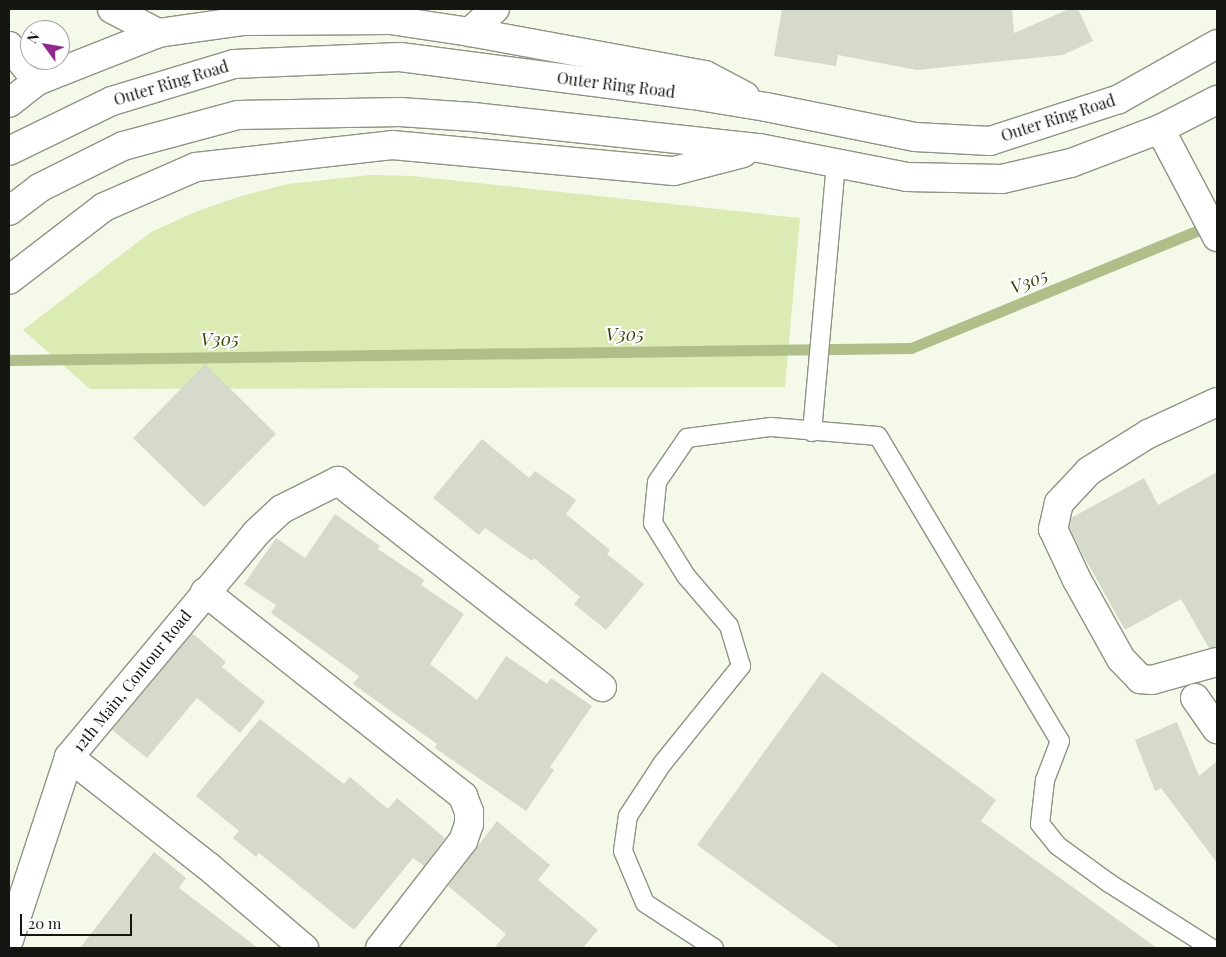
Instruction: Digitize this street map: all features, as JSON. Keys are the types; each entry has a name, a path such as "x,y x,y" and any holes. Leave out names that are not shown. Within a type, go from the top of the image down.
{"main road":[{"path":"112,9 158,33"},
{"path":"470,32 495,9"},
{"path":"9,103 37,81 158,33 242,21 380,20 470,32 705,75 766,107"},
{"name":"Outer Ring Road","path":"9,151 112,101 234,64 400,57 693,95 766,107 916,137 990,141 1118,99 1217,44"},
{"path":"9,46 37,81"},
{"path":"9,211 39,188 122,146 238,115 400,112 473,117 759,148 907,177 1002,179 1071,163 1160,129 1217,100"},
{"path":"1160,129 1217,237"},
{"path":"9,280 104,207 196,167 392,145 674,171 759,148"},
{"path":"1217,402 1148,434 1089,471 1059,503 1053,529 1077,580 1121,659 1140,679 1152,680 1217,662"},
{"name":"12th Main, Contour Road","path":"9,940 69,757 256,533 282,509 338,481 602,687"},
{"path":"205,592 463,796 469,812 469,824 463,841 380,948"},
{"path":"1195,698 1217,729"},
{"path":"69,757 209,867 304,948"}],"lane":[{"path":"812,432 836,164"},
{"path":"714,948 645,903 623,851 628,816 662,764 741,666 729,626 686,576 653,523 657,482 687,438 771,427 812,432 878,436 1060,742 1046,780 1040,824 1058,846 1080,862 1211,948"}],"green space":[{"path":"370,175 413,176 800,218 785,387 90,389 23,330 151,232 195,212 241,196 288,184"}],"building":[{"path":"782,9 1012,9 1014,33 1069,9 1078,9 1093,41 1063,55 917,70 838,55 836,66 774,56"},
{"path":"205,364 276,434 204,507 133,438"},
{"path":"482,439 529,478 535,471 576,500 566,514 610,550 607,554 644,584 606,630 574,604 580,597 534,558 532,561 485,528 479,535 433,498"},
{"path":"1217,472 1217,647 1209,648 1181,599 1125,630 1078,546 1069,527 1071,518 1144,478 1158,505"},
{"path":"335,514 380,546 378,549 424,580 421,585 464,614 430,664 477,700 506,656 547,684 551,678 592,706 550,767 554,770 526,811 435,748 437,744 353,684 359,676 271,613 276,605 244,584 276,538 305,558"},
{"path":"192,633 226,662 222,667 265,702 240,733 197,698 147,758 112,730"},
{"path":"822,672 996,800 981,821 1157,948 840,948 697,845"},
{"path":"260,719 344,784 350,777 388,809 397,798 445,838 424,866 413,858 354,930 259,853 256,857 233,838 239,831 196,796"},
{"path":"1177,722 1199,776 1217,761 1217,863 1161,788 1155,791 1135,740"},
{"path":"497,821 550,865 538,880 598,930 583,948 494,948 506,934 448,886"},
{"path":"154,852 186,878 179,888 258,948 80,948"}],"waterway":[{"name":"V305","path":"9,360 911,348 1211,225"}]}
